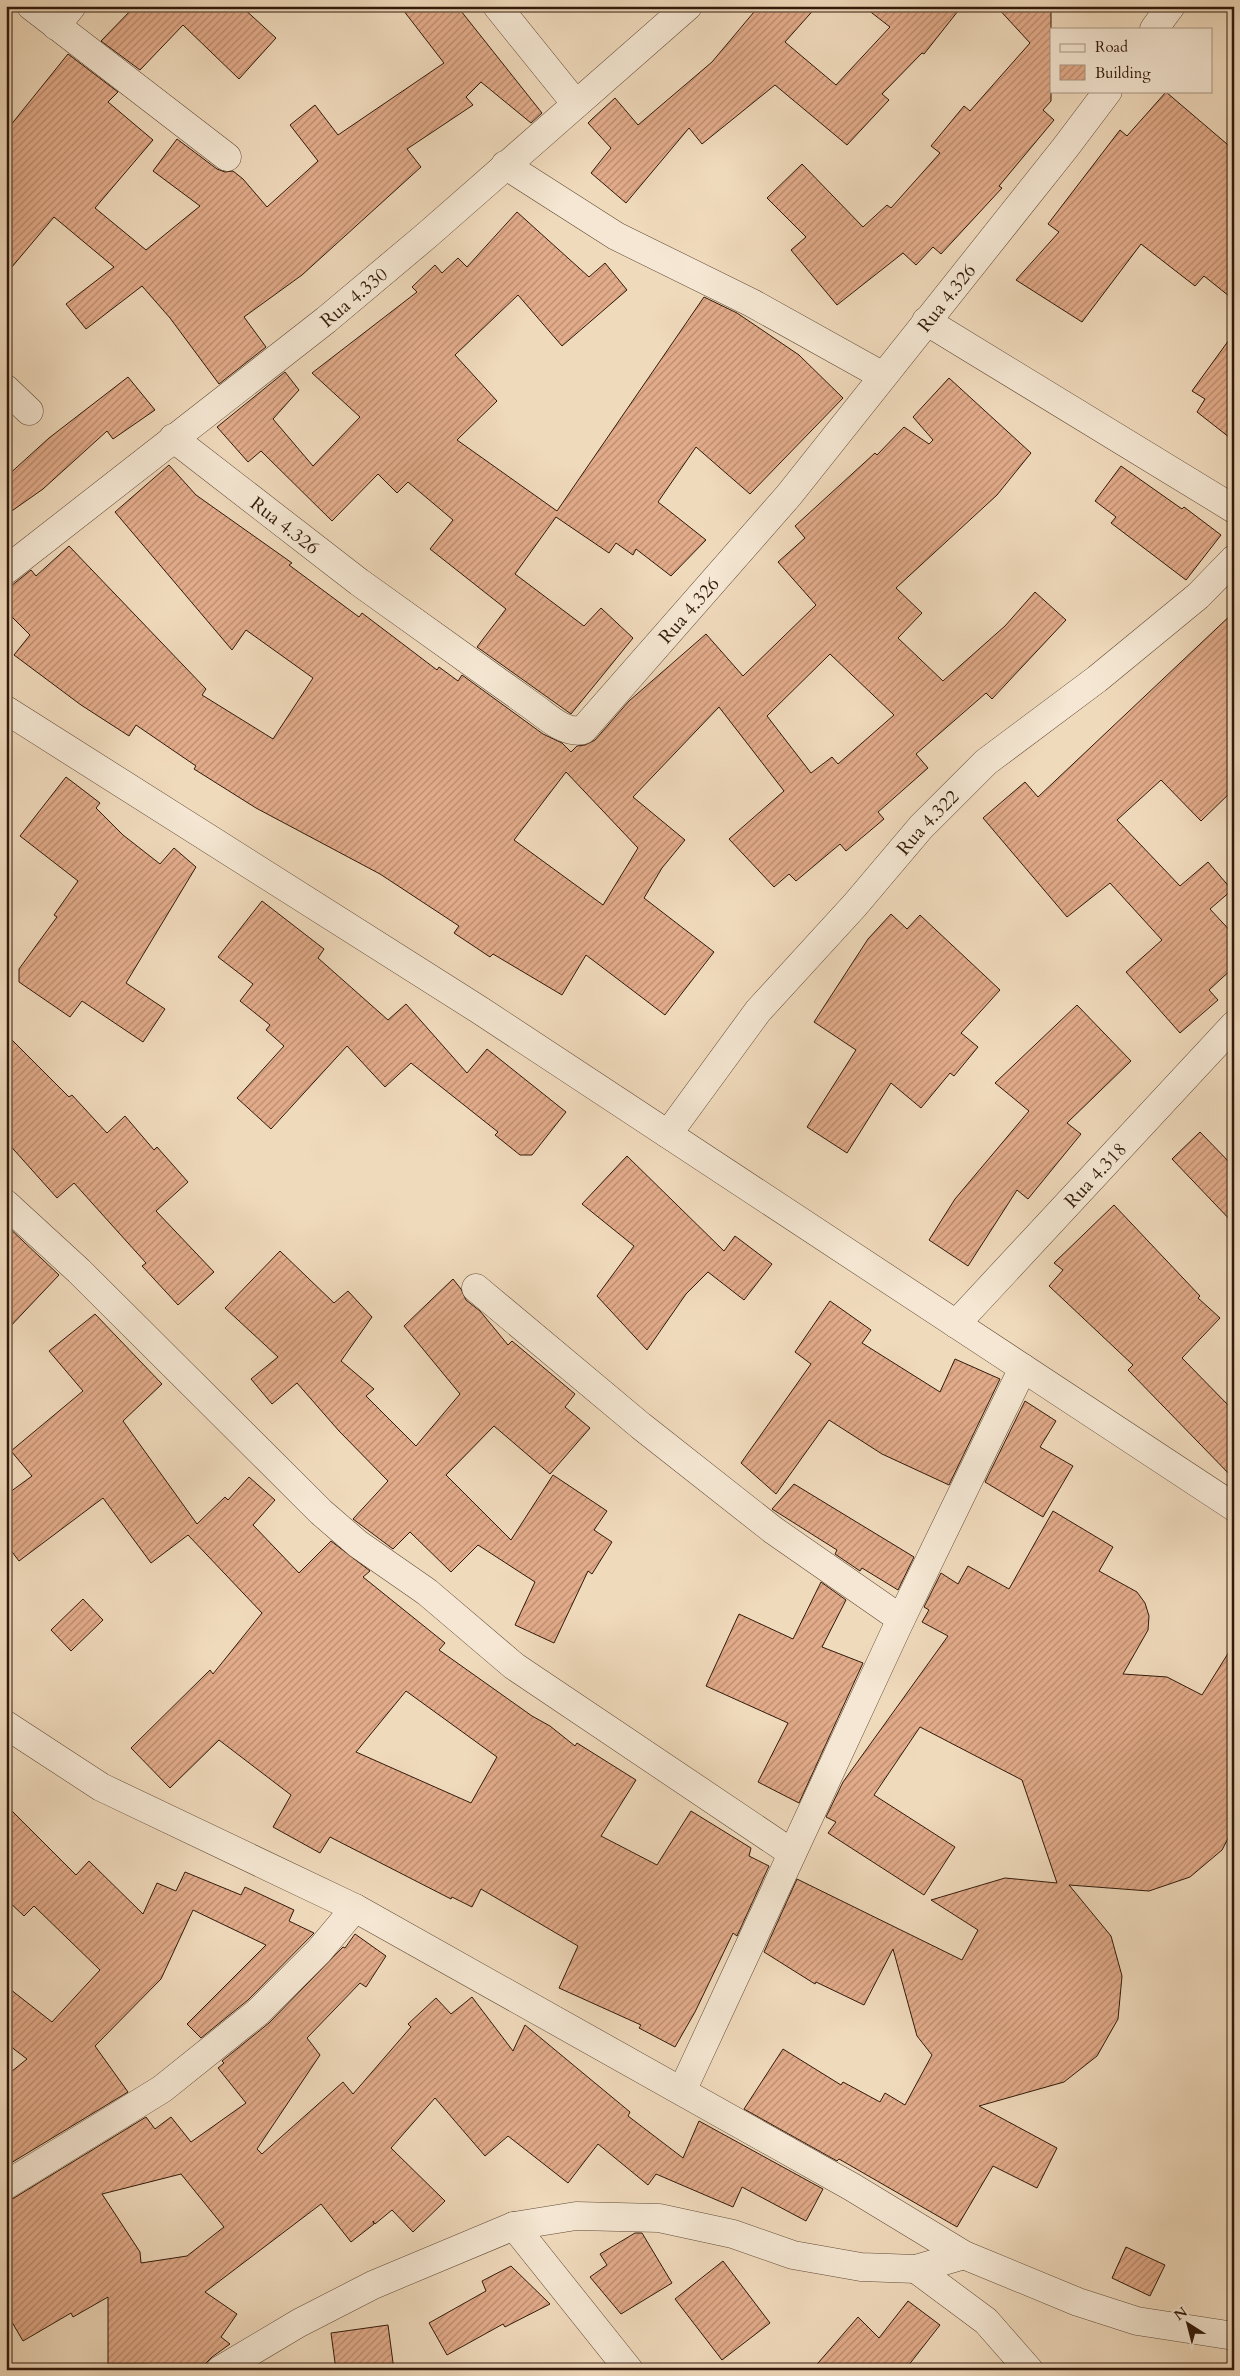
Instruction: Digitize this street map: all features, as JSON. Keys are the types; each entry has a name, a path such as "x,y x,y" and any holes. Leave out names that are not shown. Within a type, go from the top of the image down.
{"street":[{"path":"32,6 64,16 227,157"},
{"path":"497,6 576,104"},
{"name":"Rua 4.330","path":"6,570 172,438 326,320 426,236 688,6"},
{"path":"1155,28 1171,6"},
{"name":"Rua 4.326","path":"172,438 359,582 557,723 576,732 583,730 789,495 1065,148 1107,92"},
{"path":"504,166 616,236 752,303 883,376"},
{"path":"926,321 1234,509"},
{"path":"6,389 29,410"},
{"name":"Rua 4.322","path":"668,1134 758,1011 921,828 986,762 1097,679 1198,596 1234,559"},
{"path":"6,710 470,1004 1234,1507"},
{"name":"Rua 4.318","path":"956,1324 1234,1024"},
{"path":"6,1204 79,1271 320,1512 358,1544 426,1592 514,1666 792,1853"},
{"path":"476,1288 641,1426 773,1530 901,1619"},
{"path":"682,2091 901,1619 1022,1368"},
{"path":"6,1725 101,1787 355,1908 852,2187 964,2255 1078,2302 1137,2321 1234,2336"},
{"path":"6,2185 162,2089 258,2012 318,1951 355,1908"},
{"path":"220,2370 300,2323 374,2285 514,2226 576,2216 660,2218 733,2234 793,2254 861,2267 916,2269 964,2255"},
{"path":"514,2226 630,2370"},
{"path":"916,2269 986,2321 1030,2370"}],"building":[{"path":"135,6 241,6 276,38 239,79 183,25 140,70 101,41"},
{"path":"400,6 457,6 542,113 531,123 481,82 466,97 473,105 407,149 421,167 302,275 244,317 266,347 219,384 170,318 142,286 86,329 66,304 114,267 54,217 6,274 6,131 68,54 118,92 108,102 153,140 95,208 146,250 200,206 153,171 177,139 217,169 225,172 233,171 243,179 267,207 318,161 290,125 315,105 338,135 444,63"},
{"path":"759,6 817,6 785,42 836,85 890,27 863,6 962,6 924,54 922,53 882,94 889,100 847,145 775,85 702,144 689,128 626,203 591,173 611,148 588,123 615,98 638,125 712,62"},
{"path":"996,6 1051,6 1051,101 1043,110 1054,120 999,186 1002,188 941,254 933,247 916,265 903,253 837,305 791,250 806,237 767,198 802,164 863,227 887,205 891,208 940,153 931,146 964,106 970,111 1030,43"},
{"path":"1166,92 1234,150 1234,300 1204,276 1195,286 1141,244 1082,322 1016,280 1059,232 1048,224 1120,130 1127,136"},
{"path":"517,212 589,277 605,263 627,290 562,346 518,295 455,355 497,401 457,440 557,511 704,297 737,313 799,355 843,398 750,494 696,447 658,502 706,540 671,576 636,549 633,555 616,543 609,553 556,517 515,574 584,626 601,608 633,638 571,714 477,647 506,609 430,549 453,520 408,482 397,493 378,474 332,521 261,451 248,462 217,427 285,372 299,390 273,419 313,466 360,417 312,373 417,292 412,287 435,265 442,273 458,258 467,267"},
{"path":"1234,333 1234,441 1197,412 1205,399 1192,391"},
{"path":"128,377 155,410 113,439 107,431 43,489 6,515 6,477 49,438"},
{"path":"949,378 1031,453 997,495 896,588 922,613 898,638 943,681 1005,626 1035,592 1066,620 992,699 986,693 916,754 928,768 878,812 884,819 846,851 840,844 796,881 789,874 774,887 729,839 784,791 719,707 633,797 685,840 662,868 644,898 714,952 665,1015 586,955 562,995 493,954 490,957 454,933 459,926 380,874 256,808 194,769 196,766 136,725 129,736 81,705 14,655 30,635 6,611 6,590 31,570 36,576 69,546 206,689 202,695 273,739 313,678 246,630 232,650 115,512 169,465 196,495 292,563 289,565 359,617 362,613 437,670 439,667 458,681 462,675 543,734 562,743 571,752 577,746 585,745 595,740 629,701 706,634 743,676 816,605 778,562 805,538 795,526 875,453 877,455 904,427 929,444 933,440 913,417","holes":["830,654 894,715 838,764 832,757 811,773 767,716","566,772 638,848 603,905 514,840"]},
{"path":"1121,466 1182,509 1184,507 1221,535 1186,580 1111,523 1116,517 1095,501"},
{"path":"1234,612 1234,789 1201,821 1161,780 1117,820 1180,886 1208,862 1232,890 1210,909 1234,935 1234,967 1209,990 1218,1000 1180,1033 1126,972 1162,940 1110,883 1067,917 983,818 1025,782 1038,797"},
{"path":"66,777 100,803 96,808 123,835 160,864 174,848 196,867 126,983 165,1009 143,1042 82,1001 70,1017 19,982 19,969 57,917 54,915 78,881 20,836"},
{"path":"262,901 324,949 318,958 388,1020 406,1004 467,1073 487,1049 566,1112 532,1155 520,1155 495,1135 498,1132 411,1063 385,1087 347,1046 271,1129 237,1098 284,1046 266,1030 270,1025 240,1001 253,984 218,957"},
{"path":"891,914 907,929 920,915 1000,990 961,1033 978,1047 954,1076 950,1073 921,1108 891,1083 847,1153 807,1127 856,1050 814,1022 868,939"},
{"path":"1077,1005 1131,1061 1067,1123 1081,1134 1028,1199 1017,1190 968,1266 929,1240 955,1199 1029,1111 995,1083"},
{"path":"6,1034 69,1097 72,1095 107,1133 125,1116 154,1150 157,1147 188,1182 156,1211 214,1272 178,1305 142,1266 146,1263 74,1183 57,1198 6,1141"},
{"path":"1200,1132 1234,1167 1234,1224 1172,1159"},
{"path":"627,1156 724,1251 735,1236 772,1264 744,1300 708,1272 686,1294 647,1350 597,1296 634,1246 582,1204"},
{"path":"1114,1205 1200,1296 1198,1298 1220,1318 1182,1358 1232,1409 1234,1407 1234,1479 1128,1370 1133,1365 1049,1286 1063,1270 1054,1263"},
{"path":"6,1225 59,1275 6,1331"},
{"path":"280,1251 334,1303 348,1291 372,1317 341,1361 374,1389 366,1396 416,1446 460,1394 404,1326 453,1279 461,1289 466,1300 480,1311 508,1345 512,1341 575,1394 565,1407 590,1428 550,1474 494,1426 446,1475 511,1540 553,1475 607,1511 594,1530 612,1542 592,1574 588,1571 554,1643 515,1625 535,1582 478,1545 451,1572 410,1532 393,1549 353,1519 388,1481 339,1431 297,1383 272,1404 251,1379 278,1357 225,1308"},
{"path":"830,1301 871,1330 862,1343 940,1392 955,1359 1000,1379 949,1485 882,1454 829,1420 776,1494 741,1463 811,1364 795,1352"},
{"path":"95,1314 162,1384 123,1421 197,1524 225,1497 228,1500 249,1477 275,1500 253,1525 299,1573 331,1541 370,1571 363,1577 445,1643 439,1650 532,1716 550,1726 575,1746 577,1743 636,1780 601,1836 657,1865 691,1811 751,1848 749,1856 769,1866 737,1936 733,1933 695,2012 675,2047 639,2028 641,2025 559,1988 578,1946 481,1889 472,1907 452,1897 451,1899 330,1837 320,1853 273,1827 291,1795 219,1740 170,1788 131,1748 210,1670 213,1674 262,1613 188,1535 151,1563 103,1498 19,1561 6,1544 6,1495 32,1476 11,1451 83,1391 49,1351","holes":["406,1691 497,1757 471,1803 356,1752"]},
{"path":"1025,1401 1056,1421 1040,1447 1073,1466 1043,1517 985,1482"},
{"path":"794,1484 914,1557 898,1590 862,1568 860,1571 835,1554 837,1550 772,1509"},
{"path":"1053,1511 1113,1547 1099,1571 1137,1592 1145,1603 1149,1616 1148,1630 1123,1674 1167,1677 1202,1695 1234,1644 1234,1827 1222,1850 1190,1877 1149,1891 1069,1885 1111,1936 1122,1976 1118,2019 1097,2056 1064,2082 979,2106 1057,2148 1037,2188 993,2166 957,2227 839,2159 837,2161 744,2109 783,2049 841,2085 843,2082 880,2102 885,2093 905,2105 932,2055 917,2036 893,1949 864,2005 816,1982 815,1984 764,1952 797,1879 962,1960 978,1930 931,1900 1005,1878 1057,1883 1022,1780 920,1727 874,1795 955,1847 924,1895 828,1833 836,1822 826,1817 843,1782 948,1636 922,1622 929,1610 924,1607 941,1573 958,1584 968,1566 1009,1589"},
{"path":"821,1582 846,1600 822,1647 863,1663 799,1803 758,1782 788,1723 706,1686 739,1614 793,1639"},
{"path":"83,1599 103,1620 71,1651 51,1630"},
{"path":"6,1805 76,1875 89,1861 143,1914 157,1883 176,1891 185,1872 241,1895 245,1887 294,1910 289,1921 314,1933 248,2000 201,2038 187,2024 266,1945 193,1910 161,1979 95,2046 128,2092 6,2166 6,2076 27,2059 6,2043 6,1986 52,2022 100,1970 34,1906 24,1916 6,1899"},
{"path":"355,1934 386,1956 366,1987 360,1983 307,2038 320,2055 257,2149 262,2154 343,2082 353,2094 411,2027 408,2024 436,1998 451,2014 472,1997 513,2051 525,2025 630,2112 628,2116 683,2158 699,2121 823,2189 806,2221 742,2187 733,2207 656,2174 648,2185 598,2144 568,2183 508,2136 485,2156 435,2098 391,2148 445,2201 413,2232 392,2210 375,2224 373,2221 374,2224 351,2242 321,2204 205,2292 237,2314 221,2337 230,2344 206,2363 204,2370 149,2370 148,2364 108,2364 108,2297 73,2317 71,2313 23,2341 6,2312 6,2201 14,2198 146,2117 155,2129 171,2117 191,2142 246,2103 218,2068 224,2063 222,2061 269,2023 343,1947 345,1948","holes":["181,2174 224,2227 187,2256 141,2263 140,2252 102,2194"]},
{"path":"635,2233 642,2233 672,2283 621,2314 590,2277 607,2265 600,2254"},
{"path":"1126,2247 1165,2265 1150,2296 1112,2278"},
{"path":"723,2261 770,2323 722,2360 675,2299"},
{"path":"511,2266 550,2304 505,2327 503,2324 447,2355 429,2323 486,2291 482,2281"},
{"path":"908,2301 940,2325 908,2366 912,2370 812,2370 858,2317 879,2338"},
{"path":"388,2325 394,2370 336,2370 331,2333"}]}
